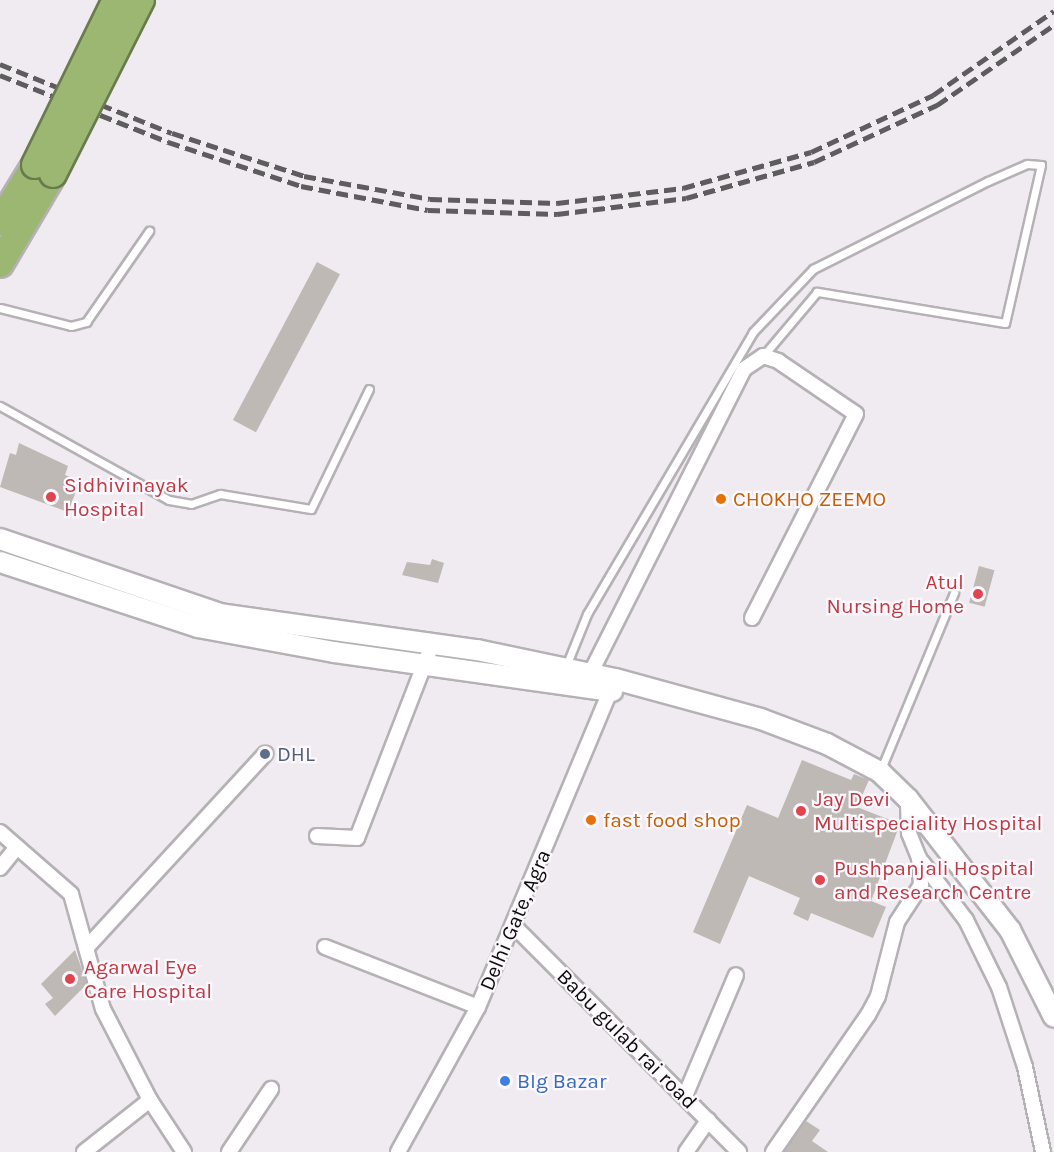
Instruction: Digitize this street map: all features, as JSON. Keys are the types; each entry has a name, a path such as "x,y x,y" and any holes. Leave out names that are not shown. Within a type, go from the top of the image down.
{"highway":[{"path":"0,264 44,170 116,0"},
{"path":"0,222 44,170 141,0"}],"main road":[{"path":"0,539 198,627 430,654 612,685 635,685 761,719 827,744 880,772 908,799 1010,930 1054,1017"},
{"path":"0,562 123,593"}],"street":[{"path":"587,681 744,369 763,356 778,361 856,414 752,618"},
{"path":"316,836 357,838 430,654"},
{"name":"Delhi Gate, Agra","path":"401,1151 478,1007 514,926 612,685"},
{"path":"87,947 265,754"},
{"path":"908,799 909,833 919,858 966,920 999,987 1025,1067 1043,1152"},
{"path":"0,832 71,894 103,1009 150,1100 184,1152"},
{"path":"0,868 17,847"},
{"path":"773,1152 874,1005 897,922 921,885 919,858"},
{"name":"Babu gulab rai road","path":"514,926 739,1152"},
{"path":"325,947 478,1007"},
{"path":"685,1096 736,975"},
{"path":"229,1152 271,1089"},
{"path":"84,1152 150,1100"},
{"path":"686,1152 708,1120"}],"lane":[{"path":"562,676 593,604 753,332 813,269 988,181 1027,164 1041,165 1005,323 817,292 763,356"},
{"path":"0,308 71,326 86,322 149,231"},
{"path":"0,406 169,500 191,504 220,494 311,509 369,389"},
{"path":"880,772 954,593"}],"building":[{"path":"317,262 340,274 256,432 233,420"},
{"path":"19,443 68,466 65,475 80,481 68,512 0,487 10,453 16,455"},
{"path":"432,559 444,563 438,583 402,575 407,562 430,565"},
{"path":"979,566 994,570 985,607 969,603"},
{"path":"802,760 851,780 854,774 869,780 857,807 900,824 871,901 886,907 873,938 811,913 808,921 793,914 800,898 749,876 720,944 693,932 747,805 778,818"},
{"path":"75,950 87,984 55,1016 45,1004 53,998 41,984"},
{"path":"806,1121 820,1130 812,1141 828,1152 784,1152"}],"railway":[{"path":"0,64 172,133 304,176 430,199 557,203 683,188 811,152 933,95 1054,11"},
{"path":"0,75 168,142 301,186 428,210 557,214 686,198 814,162 937,105 1054,25"}],"place":[{"name":"Sidhivinayak Hospital","path":"51,497"},
{"name":"CHOKHO ZEEMO","path":"721,499"},
{"name":"Atul Nursing Home","path":"978,594"},
{"name":"DHL","path":"265,754"},
{"name":"Jay Devi Multispeciality Hospital","path":"801,811"},
{"name":"fast food shop","path":"591,820"},
{"name":"Pushpanjali Hospital and Research Centre","path":"820,880"},
{"name":"Agarwal Eye Care Hospital","path":"70,979"},
{"name":"BIg Bazar","path":"505,1081"}]}
